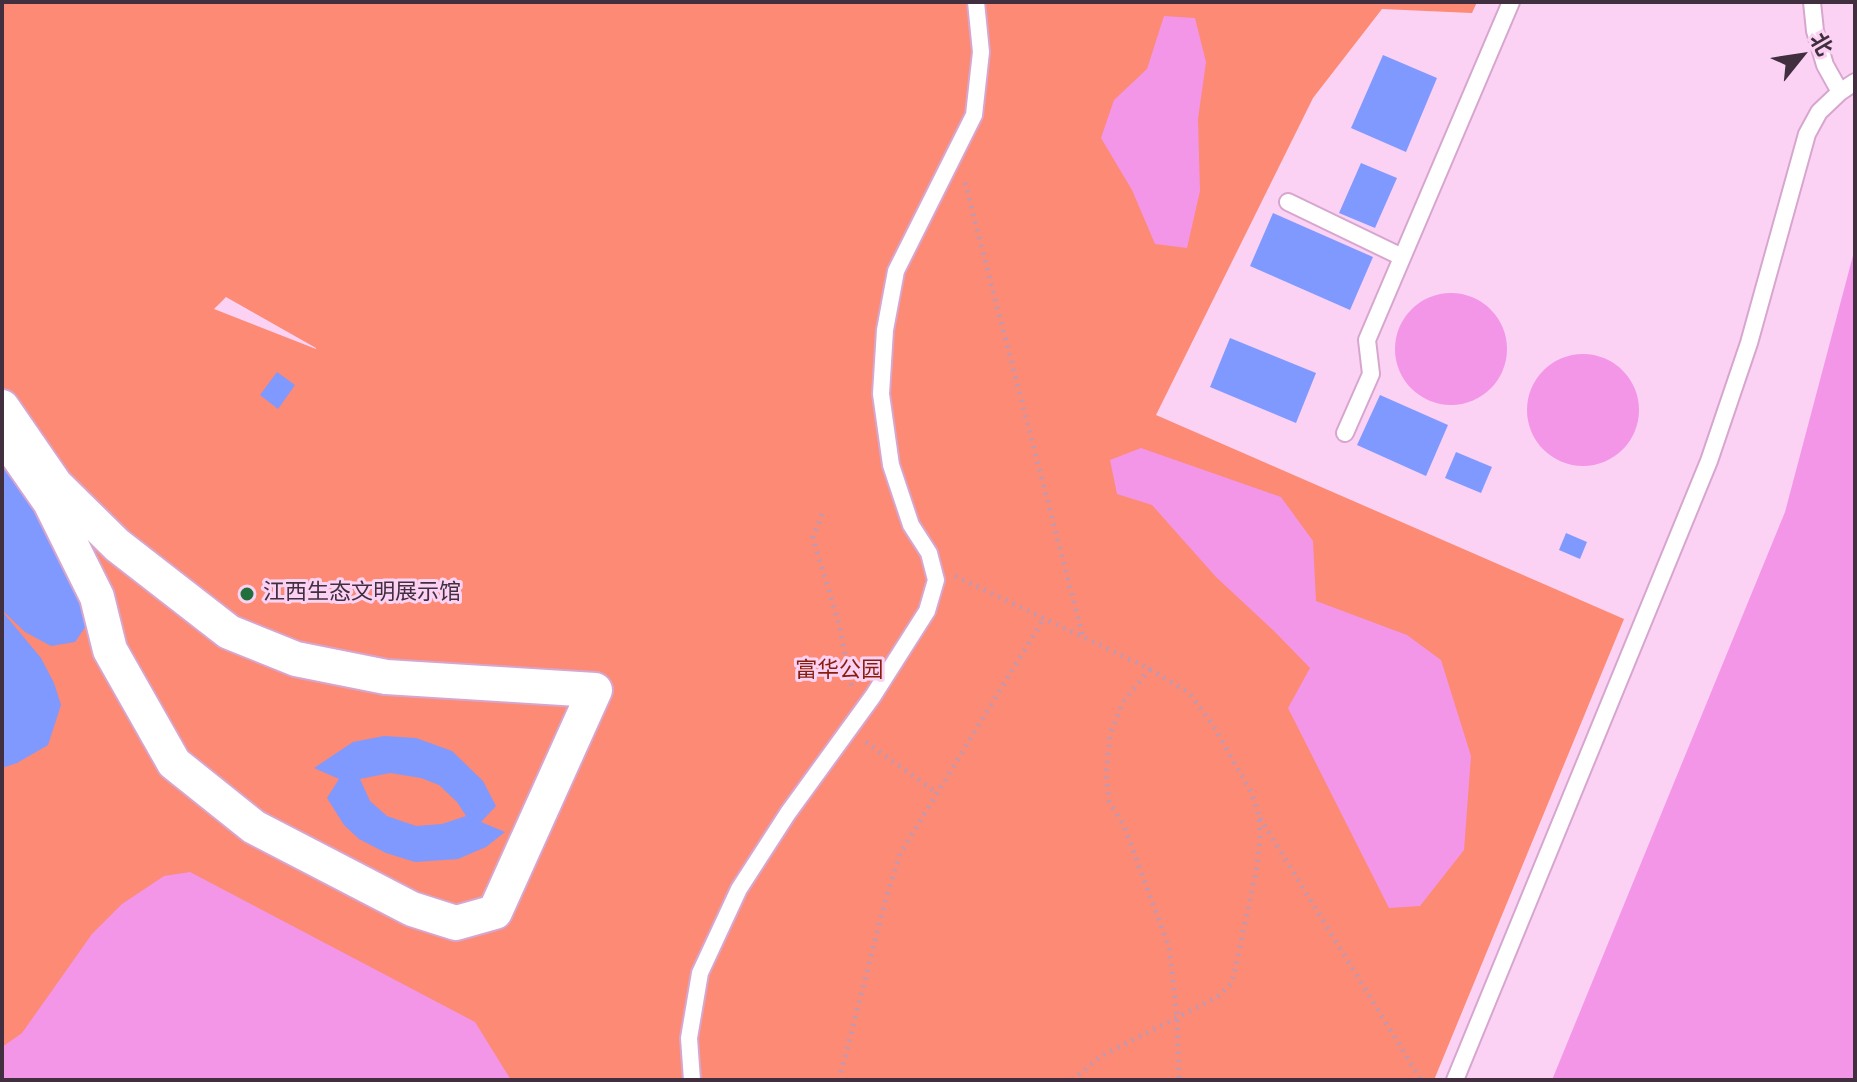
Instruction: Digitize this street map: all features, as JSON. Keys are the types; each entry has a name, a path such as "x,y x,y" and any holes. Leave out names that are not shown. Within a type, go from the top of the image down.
{"street":[{"path":"2,407 55,484 117,545 229,632 296,659 386,677 595,690 495,912 456,923 412,909 254,827 174,763 110,650 97,597 50,502 2,433"}],"lane":[{"path":"692,1080 689,1038 700,973 739,889 927,611 936,580 929,553 911,525 891,465 881,394 885,330 896,271 974,115 981,52 976,2"},
{"path":"1345,433 1371,374 1367,340 1511,2"},
{"path":"1812,2 1825,65 1840,92"},
{"path":"1455,1080 1709,461 1749,343 1807,134 1819,112 1855,82"},
{"path":"1288,202 1402,257"}],"path":[{"path":"956,151 1083,637"},
{"path":"822,514 813,538 839,624 853,723 937,793"},
{"path":"932,565 1150,669 1190,694 1213,725 1250,790 1259,815 1421,1080"},
{"path":"839,1080 900,854 1044,618"},
{"path":"1150,669 1123,702 1110,734 1106,774 1109,801 1124,826 1169,947 1177,1017 1179,1080"},
{"path":"1072,1080 1101,1056 1217,997 1232,983 1256,872 1259,815"}],"green space":[{"name":"富华公园","path":"2,2 1477,2 1472,13 1382,9 1313,98 1156,415 1624,619 1434,1080 2,1080","holes":["226,297 316,349 214,309"]}],"shaded area":[{"path":"1164,16 1195,18 1206,62 1198,119 1200,191 1187,248 1155,244 1132,190 1101,138 1114,100 1147,69"},
{"path":"1855,248 1855,1080 1552,1080 1785,512"},
{"path":"1451,293 1472,297 1491,309 1503,328 1507,349 1503,370 1491,389 1472,401 1451,405 1430,401 1411,389 1399,370 1395,349 1399,328 1411,309 1430,297"},
{"path":"1583,354 1605,358 1623,370 1635,388 1639,410 1635,432 1623,450 1605,462 1583,466 1561,462 1543,450 1531,432 1527,410 1531,388 1543,370 1561,358"},
{"path":"1141,448 1281,497 1313,541 1316,601 1407,635 1441,660 1471,756 1464,850 1420,906 1389,908 1288,708 1310,668 1216,577 1152,505 1117,494 1110,460"},
{"path":"190,872 475,1022 511,1080 2,1080 2,1047 22,1033 92,934 122,904 164,876"}],"building":[{"path":"1383,55 1437,78 1406,152 1351,128"},
{"path":"1361,163 1397,178 1375,228 1339,213"},
{"path":"1273,213 1373,257 1350,310 1250,266"},
{"path":"1230,338 1316,373 1296,423 1210,387"},
{"path":"277,372 295,385 278,409 260,395"},
{"path":"1380,395 1448,425 1426,476 1357,445"},
{"path":"2,442 87,598 86,626 75,642 51,646 25,632 2,610"},
{"path":"1456,452 1492,467 1481,493 1445,478"},
{"path":"1566,533 1587,542 1580,559 1559,550"},
{"path":"2,611 41,658 61,705 48,745 2,768"},
{"path":"384,736 416,738 452,751 483,781 496,806 481,822 505,832 486,847 458,859 415,862 386,853 359,839 344,825 327,798 339,779 314,768 353,742","holes":["390,773 421,778 439,785 457,802 466,816 442,824 416,826 387,816 370,801 360,779"]}],"place":[{"name":"江西生态文明展示馆","path":"247,594"}]}
